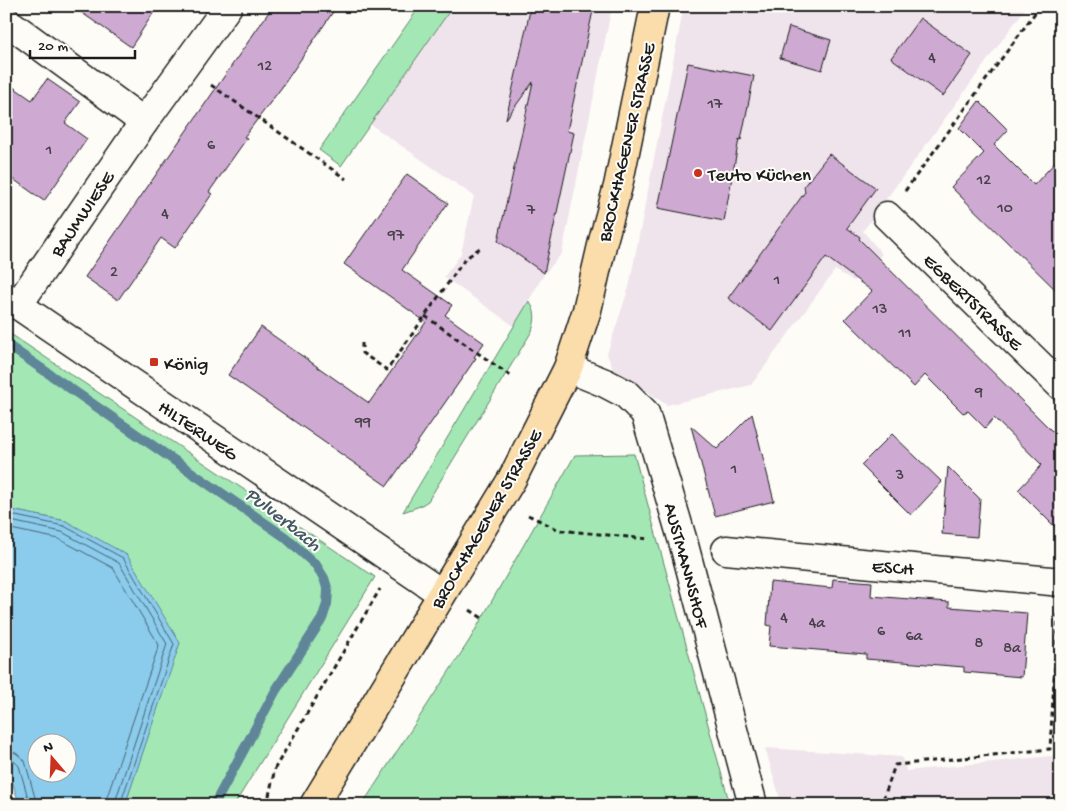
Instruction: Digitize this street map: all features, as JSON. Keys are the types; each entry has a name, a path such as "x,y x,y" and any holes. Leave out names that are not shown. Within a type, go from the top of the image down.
{"main road":[{"name":"BROCKHAGENER STRASSE","path":"314,805 441,593 512,479 568,368 587,310 602,241 618,186 655,6"}],"street":[{"name":"BAUMWIESE","path":"12,301 228,6"},
{"path":"6,21 144,122"},
{"name":"EGBERTSTRASSE","path":"887,216 1061,386"},
{"name":"HILTERWEG","path":"12,301 441,593"},
{"name":"AUSTMANNSHOF","path":"568,368 626,394 645,413 684,545 753,805"},
{"name":"ESCH","path":"726,550 1060,582"}],"path":[{"path":"887,216 1040,6"},
{"path":"184,67 346,179"},
{"path":"362,343 362,353 387,370 465,259 480,248"},
{"path":"425,316 512,377"},
{"path":"498,501 560,530 659,540 684,545"},
{"path":"866,805 883,800 895,765 1050,749 1060,582"},
{"path":"267,805 275,768 382,586"}],"shaded area":[{"path":"453,6 612,6 562,253 543,276 514,326 444,277 461,254 474,196 370,124"},
{"path":"684,6 1027,6 863,231 882,254 854,281 835,270 751,385 667,405 613,369 607,354 629,287"},
{"path":"765,748 902,757 906,771 1061,755 1061,805 782,805"}],"green space":[{"path":"420,6 453,6 341,166 319,150"},
{"path":"529,301 535,315 532,331 428,501 403,512"},
{"path":"6,331 375,577 234,805 125,805 179,643 66,521 6,509"},
{"path":"634,454 730,805 362,805 469,641 575,455"}],"water":[{"path":"6,509 66,521 127,555 180,643 125,805 22,805 19,803 6,763"}],"building":[{"path":"72,6 158,6 131,47"},
{"path":"273,6 337,6 282,87 244,137 247,138 209,192 212,194 175,248 161,238 118,300 85,277"},
{"path":"531,6 594,6 567,131 574,133 544,273 498,241 533,82 506,119"},
{"path":"920,18 972,55 943,96 891,58"},
{"path":"789,27 831,40 822,70 780,58"},
{"path":"688,63 754,76 741,140 739,139 724,221 658,208"},
{"path":"47,79 80,102 65,123 87,139 44,201 6,174 6,82 32,100"},
{"path":"979,101 1008,130 994,145 1034,185 1061,156 1061,295 951,187 984,153 959,128"},
{"path":"829,154 876,188 847,228 860,237 859,239 1061,440 1061,533 1018,490 1042,465 994,418 985,428 968,411 963,413 925,375 914,387 845,319 872,291 826,257 772,331 728,298 805,192 804,186"},
{"path":"407,174 448,203 402,270 452,305 445,315 484,343 474,357 476,358 387,486 228,375 261,327 369,403 426,322 344,264"},
{"path":"752,414 774,501 715,516 691,426 717,449"},
{"path":"892,434 942,482 911,515 861,465"},
{"path":"948,467 980,499 977,537 942,534"},
{"path":"833,579 872,582 871,596 949,602 949,607 1027,613 1022,677 964,672 964,667 866,659 866,654 769,646 771,626 767,625 770,582 832,588"}],"waterway":[{"name":"Pulverbach","path":"6,344 285,537 316,565 324,578 328,591 327,604 322,619 276,690 214,805"}],"place":[{"name":"Teuto Küchen","path":"698,173"},
{"name":"König","path":"154,362"}]}
